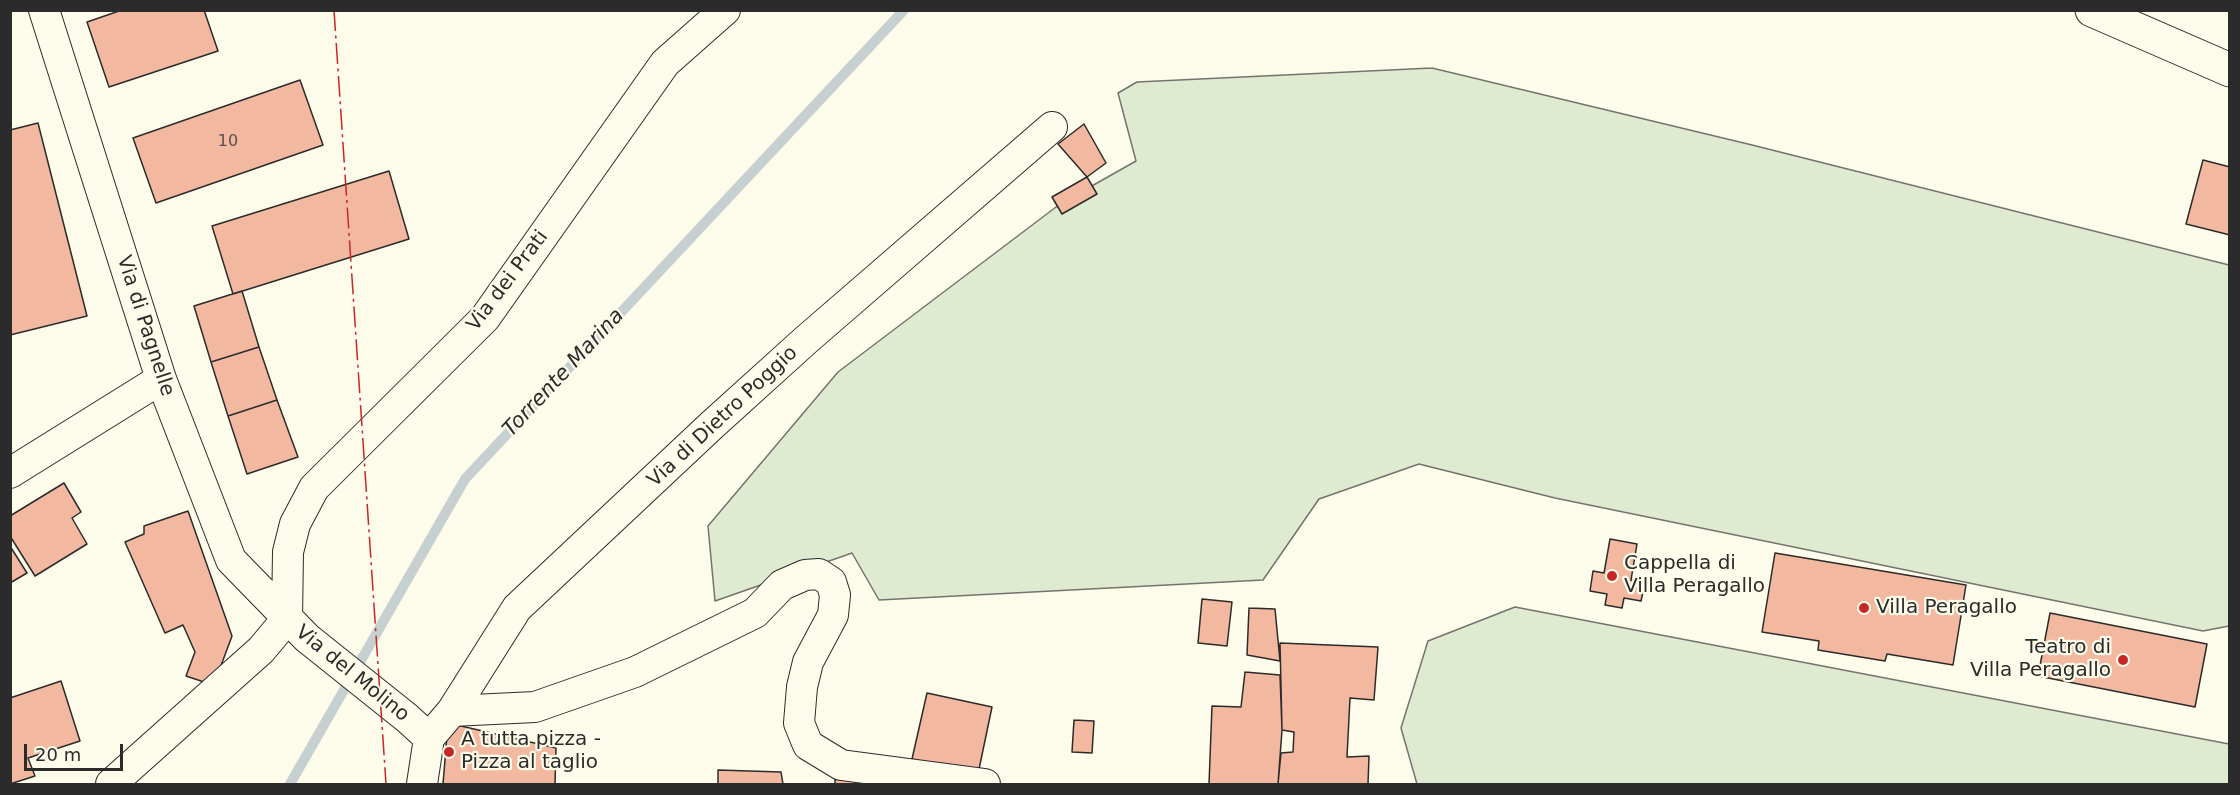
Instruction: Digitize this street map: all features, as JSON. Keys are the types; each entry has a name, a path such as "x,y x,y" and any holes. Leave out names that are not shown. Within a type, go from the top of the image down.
{"main road":[{"path":"2092,10 2229,70"}],"street":[{"name":"Via di Pagnelle","path":"44,10 161,379 231,560 297,629"},
{"name":"Via dei Prati","path":"297,629 288,552 295,524 314,488 485,318 665,63 725,10"},
{"name":"Via di Dietro Poggio","path":"429,738 452,711 517,608 806,340 1052,127"},
{"path":"10,473 161,379"},
{"path":"452,711 535,707 635,672 754,613 782,585 805,574 819,574 831,582 835,595 833,615 808,662 801,687 799,723 808,744 841,765 985,784"},
{"name":"Via del Molino","path":"111,784 261,650 297,629 429,738"},
{"path":"422,784 429,738"}],"green space":[{"path":"1432,68 1752,145 2229,265 2229,626 2203,631 1555,498 1419,464 1319,499 1263,580 879,600 852,553 715,601 708,526 838,372 1060,204 1136,161 1118,93 1137,82"},
{"path":"1515,607 2229,744 2229,784 1417,784 1401,728 1428,641"}],"building":[{"path":"122,10 204,10 218,51 109,87 87,22"},
{"path":"300,80 323,145 156,203 133,138"},
{"path":"38,123 87,316 10,335 10,130"},
{"path":"1084,124 1106,163 1087,177 1058,144"},
{"path":"2203,160 2230,167 2230,235 2186,224"},
{"path":"389,171 409,239 233,294 212,226"},
{"path":"1087,177 1097,194 1062,214 1052,197"},
{"path":"242,291 259,347 211,362 194,306"},
{"path":"259,347 277,400 228,416 211,362"},
{"path":"277,400 298,457 247,474 228,416"},
{"path":"64,483 81,512 72,518 87,544 35,576 10,536 10,516"},
{"path":"188,511 232,636 219,671 204,682 186,676 195,652 183,625 165,633 125,542 144,534 144,526"},
{"name":"Cappella di Villa Peragallo","path":"1610,539 1637,544 1631,580 1645,583 1641,601 1624,598 1622,608 1605,605 1607,594 1590,591 1593,571 1604,573"},
{"path":"10,546 27,573 10,583"},
{"name":"Villa Peragallo","path":"1775,553 1966,585 1953,665 1887,654 1885,661 1818,650 1819,641 1762,632"},
{"path":"1202,599 1232,602 1227,646 1198,643"},
{"path":"1249,608 1275,609 1280,661 1247,655"},
{"name":"Teatro di Villa Peragallo","path":"2050,613 2207,644 2195,707 2038,676"},
{"path":"1280,643 1378,647 1374,700 1350,698 1347,757 1369,756 1368,784 1278,784 1281,753 1293,752 1294,732 1282,730"},
{"path":"1245,672 1280,675 1282,730 1278,784 1209,784 1212,706 1241,707"},
{"path":"61,681 80,741 28,758 35,776 10,784 10,698"},
{"path":"927,693 992,707 978,774 912,759"},
{"path":"1074,720 1094,721 1092,753 1072,752"},
{"path":"448,723 556,748 555,784 443,784"},
{"path":"718,770 781,772 783,784 718,784"},
{"path":"835,778 871,780 871,784 835,784"}],"waterway":[{"name":"Torrente Marina","path":"290,784 465,479 904,10"}],"power":[{"path":"334,10 386,784"}],"place":[{"name":"Cappella di Villa Peragallo","path":"1612,576"},
{"name":"Villa Peragallo","path":"1864,608"},
{"name":"Teatro di Villa Peragallo","path":"2123,660"},
{"name":"A tutta pizza - Pizza al taglio","path":"449,752"}]}
